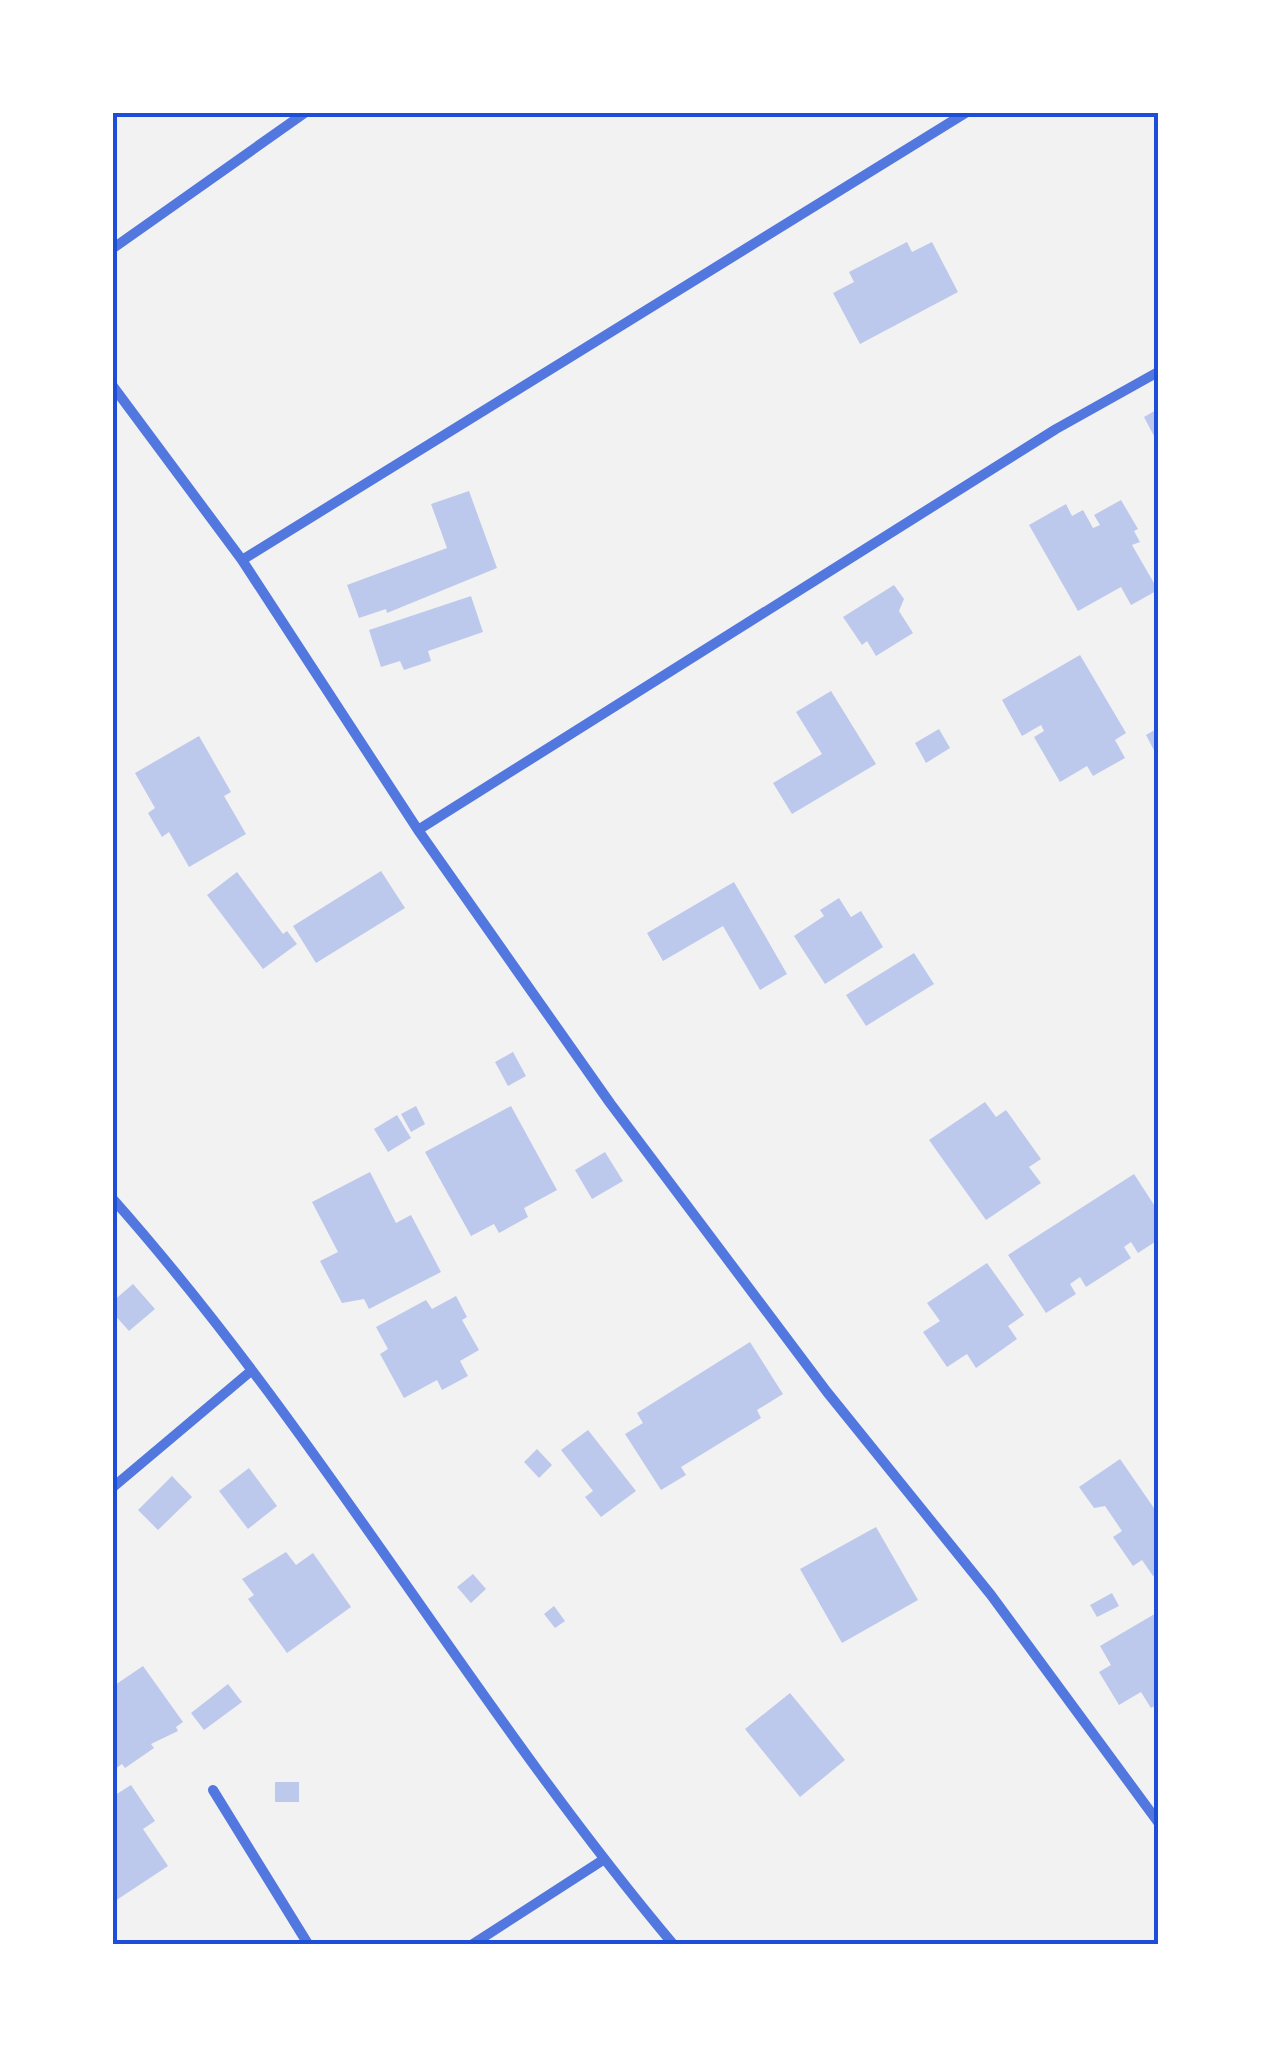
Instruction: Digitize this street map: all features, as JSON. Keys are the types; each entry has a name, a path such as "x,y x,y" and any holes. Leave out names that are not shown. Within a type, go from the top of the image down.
{"street":[{"path":"112,249 306,112"},
{"path":"242,560 967,112"},
{"path":"418,830 1056,429 1158,372"},
{"path":"112,385 242,560 418,830 610,1103 827,1392 991,1595 1158,1822"},
{"path":"112,1198 251,1370 603,1860 673,1944"},
{"path":"112,1488 251,1370"},
{"path":"213,1790 308,1944"},
{"path":"473,1944 603,1860"}],"building":[{"path":"907,242 912,252 932,242 958,292 860,344 833,293 854,282 849,272"},
{"path":"1158,409 1158,433 1154,436 1144,417"},
{"path":"469,491 497,568 387,613 386,609 359,618 347,585 447,548 431,504"},
{"path":"1121,500 1138,529 1134,531 1140,542 1132,545 1158,590 1131,605 1121,587 1078,611 1029,525 1066,504 1072,516 1083,510 1093,528 1100,525 1094,515"},
{"path":"894,585 904,599 899,611 913,633 876,656 867,641 862,645 843,617"},
{"path":"471,596 483,632 428,651 431,661 404,670 400,661 381,667 369,630"},
{"path":"1080,655 1126,733 1115,740 1125,758 1093,776 1087,766 1060,782 1034,737 1044,731 1041,725 1022,736 1002,700"},
{"path":"831,691 876,764 792,814 773,783 822,754 796,712"},
{"path":"1158,728 1158,758 1146,735"},
{"path":"939,729 950,748 926,763 915,743"},
{"path":"199,736 231,792 224,796 246,834 189,867 169,832 162,837 148,813 155,808 135,773"},
{"path":"381,871 405,908 316,963 293,926"},
{"path":"237,872 283,934 287,931 297,944 263,969 207,895"},
{"path":"734,882 787,974 760,990 723,926 663,961 647,933"},
{"path":"839,898 851,917 861,911 883,947 825,984 794,936 824,916 820,910"},
{"path":"914,953 934,984 866,1026 846,995"},
{"path":"513,1052 526,1076 508,1086 495,1062"},
{"path":"985,1102 996,1117 1006,1110 1041,1159 1029,1167 1041,1183 986,1220 929,1140"},
{"path":"416,1106 425,1124 411,1132 401,1114"},
{"path":"511,1106 557,1190 524,1208 528,1217 499,1233 494,1224 471,1236 425,1152"},
{"path":"397,1115 411,1138 388,1152 374,1129"},
{"path":"605,1152 623,1181 592,1199 575,1170"},
{"path":"370,1172 396,1223 411,1215 441,1272 369,1309 364,1299 342,1303 320,1261 338,1252 312,1202"},
{"path":"1134,1174 1158,1211 1158,1240 1138,1253 1131,1242 1124,1247 1131,1258 1086,1287 1080,1277 1070,1284 1076,1294 1046,1313 1008,1255"},
{"path":"987,1263 1024,1315 1008,1326 1017,1339 976,1368 967,1354 947,1367 923,1332 940,1321 927,1303"},
{"path":"133,1284 155,1309 129,1331 112,1312 112,1302"},
{"path":"456,1296 467,1317 462,1320 479,1350 460,1361 468,1376 442,1390 437,1380 404,1398 380,1354 388,1349 376,1327 426,1300 432,1309"},
{"path":"750,1342 783,1394 757,1410 761,1418 681,1467 686,1475 661,1490 625,1434 643,1423 637,1413"},
{"path":"588,1430 636,1491 601,1517 585,1497 593,1491 561,1450"},
{"path":"537,1449 552,1465 539,1478 524,1462"},
{"path":"1120,1459 1158,1514 1158,1573 1153,1576 1142,1560 1133,1566 1113,1537 1122,1531 1105,1506 1094,1508 1079,1487"},
{"path":"249,1468 277,1506 248,1529 219,1491"},
{"path":"172,1476 192,1497 158,1530 138,1510"},
{"path":"876,1527 918,1600 842,1643 800,1569"},
{"path":"286,1552 296,1565 313,1553 351,1607 287,1653 248,1599 254,1595 242,1579"},
{"path":"473,1574 486,1589 471,1603 457,1587"},
{"path":"1112,1593 1119,1606 1097,1617 1090,1605"},
{"path":"554,1606 565,1621 555,1628 544,1614"},
{"path":"1158,1612 1158,1704 1151,1708 1141,1692 1119,1705 1099,1672 1111,1665 1100,1646"},
{"path":"143,1666 183,1722 176,1727 178,1731 151,1744 154,1748 125,1768 122,1764 112,1771 112,1681 115,1685"},
{"path":"228,1684 242,1702 204,1730 191,1713"},
{"path":"790,1693 845,1760 800,1797 745,1729"},
{"path":"275,1782 299,1782 299,1802 275,1802"},
{"path":"131,1785 155,1821 143,1829 168,1866 112,1903 112,1797"}]}
